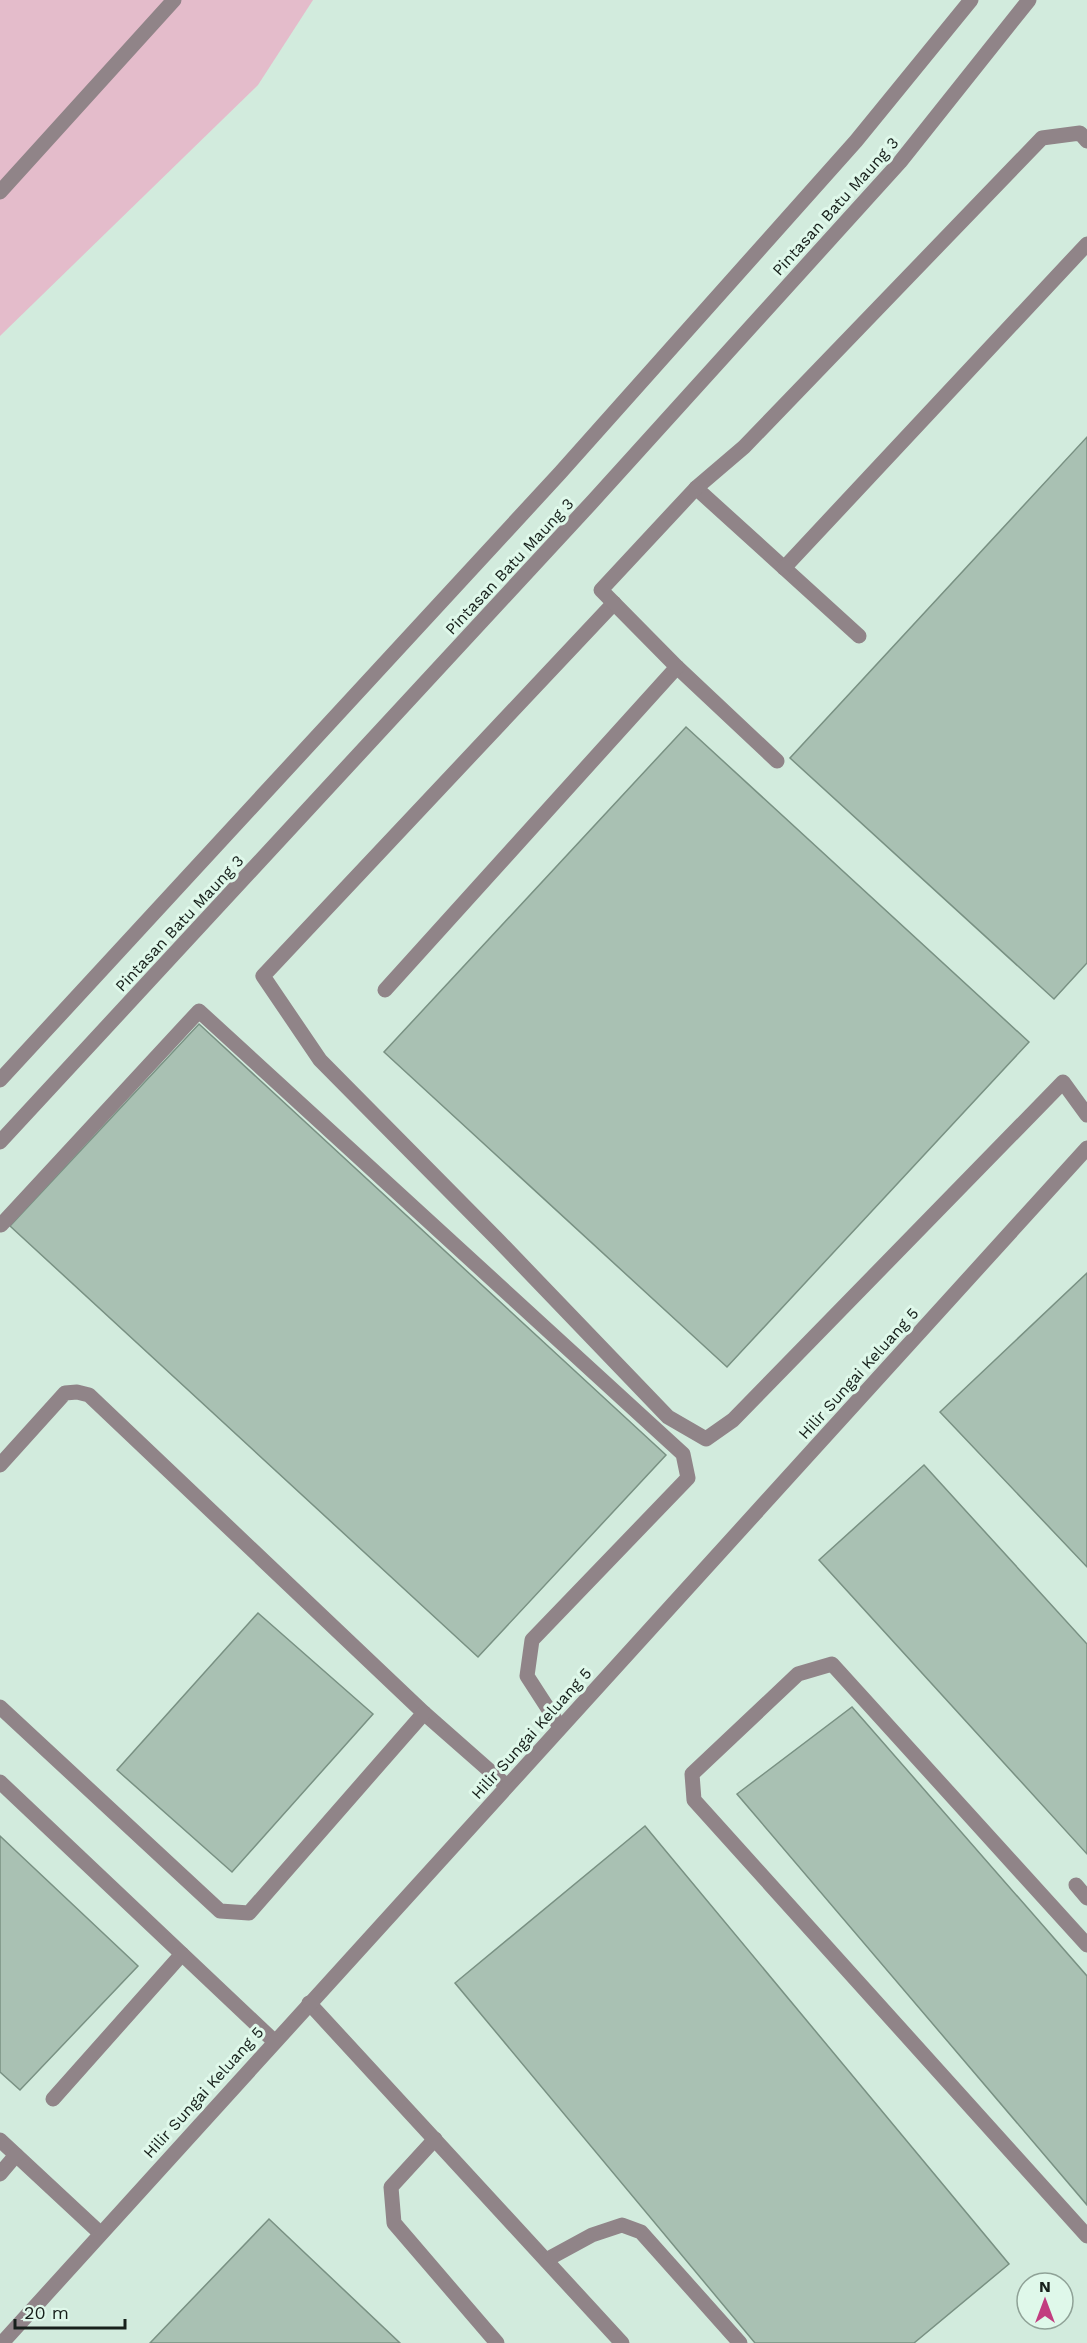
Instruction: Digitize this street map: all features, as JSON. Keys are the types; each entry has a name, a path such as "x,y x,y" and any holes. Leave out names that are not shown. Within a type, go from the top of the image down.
{"street":[{"path":"0,192 174,0"},
{"path":"0,1080 560,473 856,141 971,0"},
{"name":"Pintasan Batu Maung 3","path":"0,1142 601,493 884,180 1029,0"},
{"path":"777,761 677,667 601,590 696,488 744,447 1042,138 1080,133 1087,141"},
{"path":"784,568 1087,244"},
{"path":"696,488 858,636"},
{"path":"614,603 263,976 320,1060 668,1417 706,1439 733,1420 1063,1083 1087,1115"},
{"path":"385,990 677,667"},
{"path":"1,1225 199,1011 683,1454 688,1478 532,1640 527,1676 560,1727"},
{"name":"Hilir Sungai Keluang 5","path":"2,2343 1087,1148"},
{"path":"0,1465 65,1393 77,1392 89,1395 424,1713 507,1786"},
{"path":"1087,1946 832,1664 798,1674 693,1774 694,1800 1087,2236"},
{"path":"0,1707 220,1911 249,1912 424,1713"},
{"path":"0,1782 274,2042"},
{"path":"1076,1886 1087,1898"},
{"path":"53,2099 182,1954"},
{"path":"309,2003 622,2343"},
{"path":"435,2139 391,2187 394,2223 496,2343"},
{"path":"0,2140 100,2233"},
{"path":"0,2174 16,2155"},
{"path":"546,2259 592,2235 622,2225 641,2232 740,2343"}],"shaded area":[{"path":"0,0 313,0 258,85 0,336"}],"building":[{"path":"1087,437 1087,963 1054,999 790,758"},
{"path":"686,727 1029,1042 727,1367 384,1052"},
{"path":"199,1024 666,1455 478,1657 10,1226"},
{"path":"1087,1273 1087,1567 940,1412"},
{"path":"924,1465 1087,1644 1087,1854 819,1560"},
{"path":"258,1613 373,1714 232,1872 117,1770"},
{"path":"852,1707 1087,1976 1087,2205 737,1794"},
{"path":"645,1826 1009,2264 914,2343 755,2343 455,1983"},
{"path":"0,1836 138,1966 20,2090 0,2072"},
{"path":"269,2219 400,2343 150,2343"}]}
